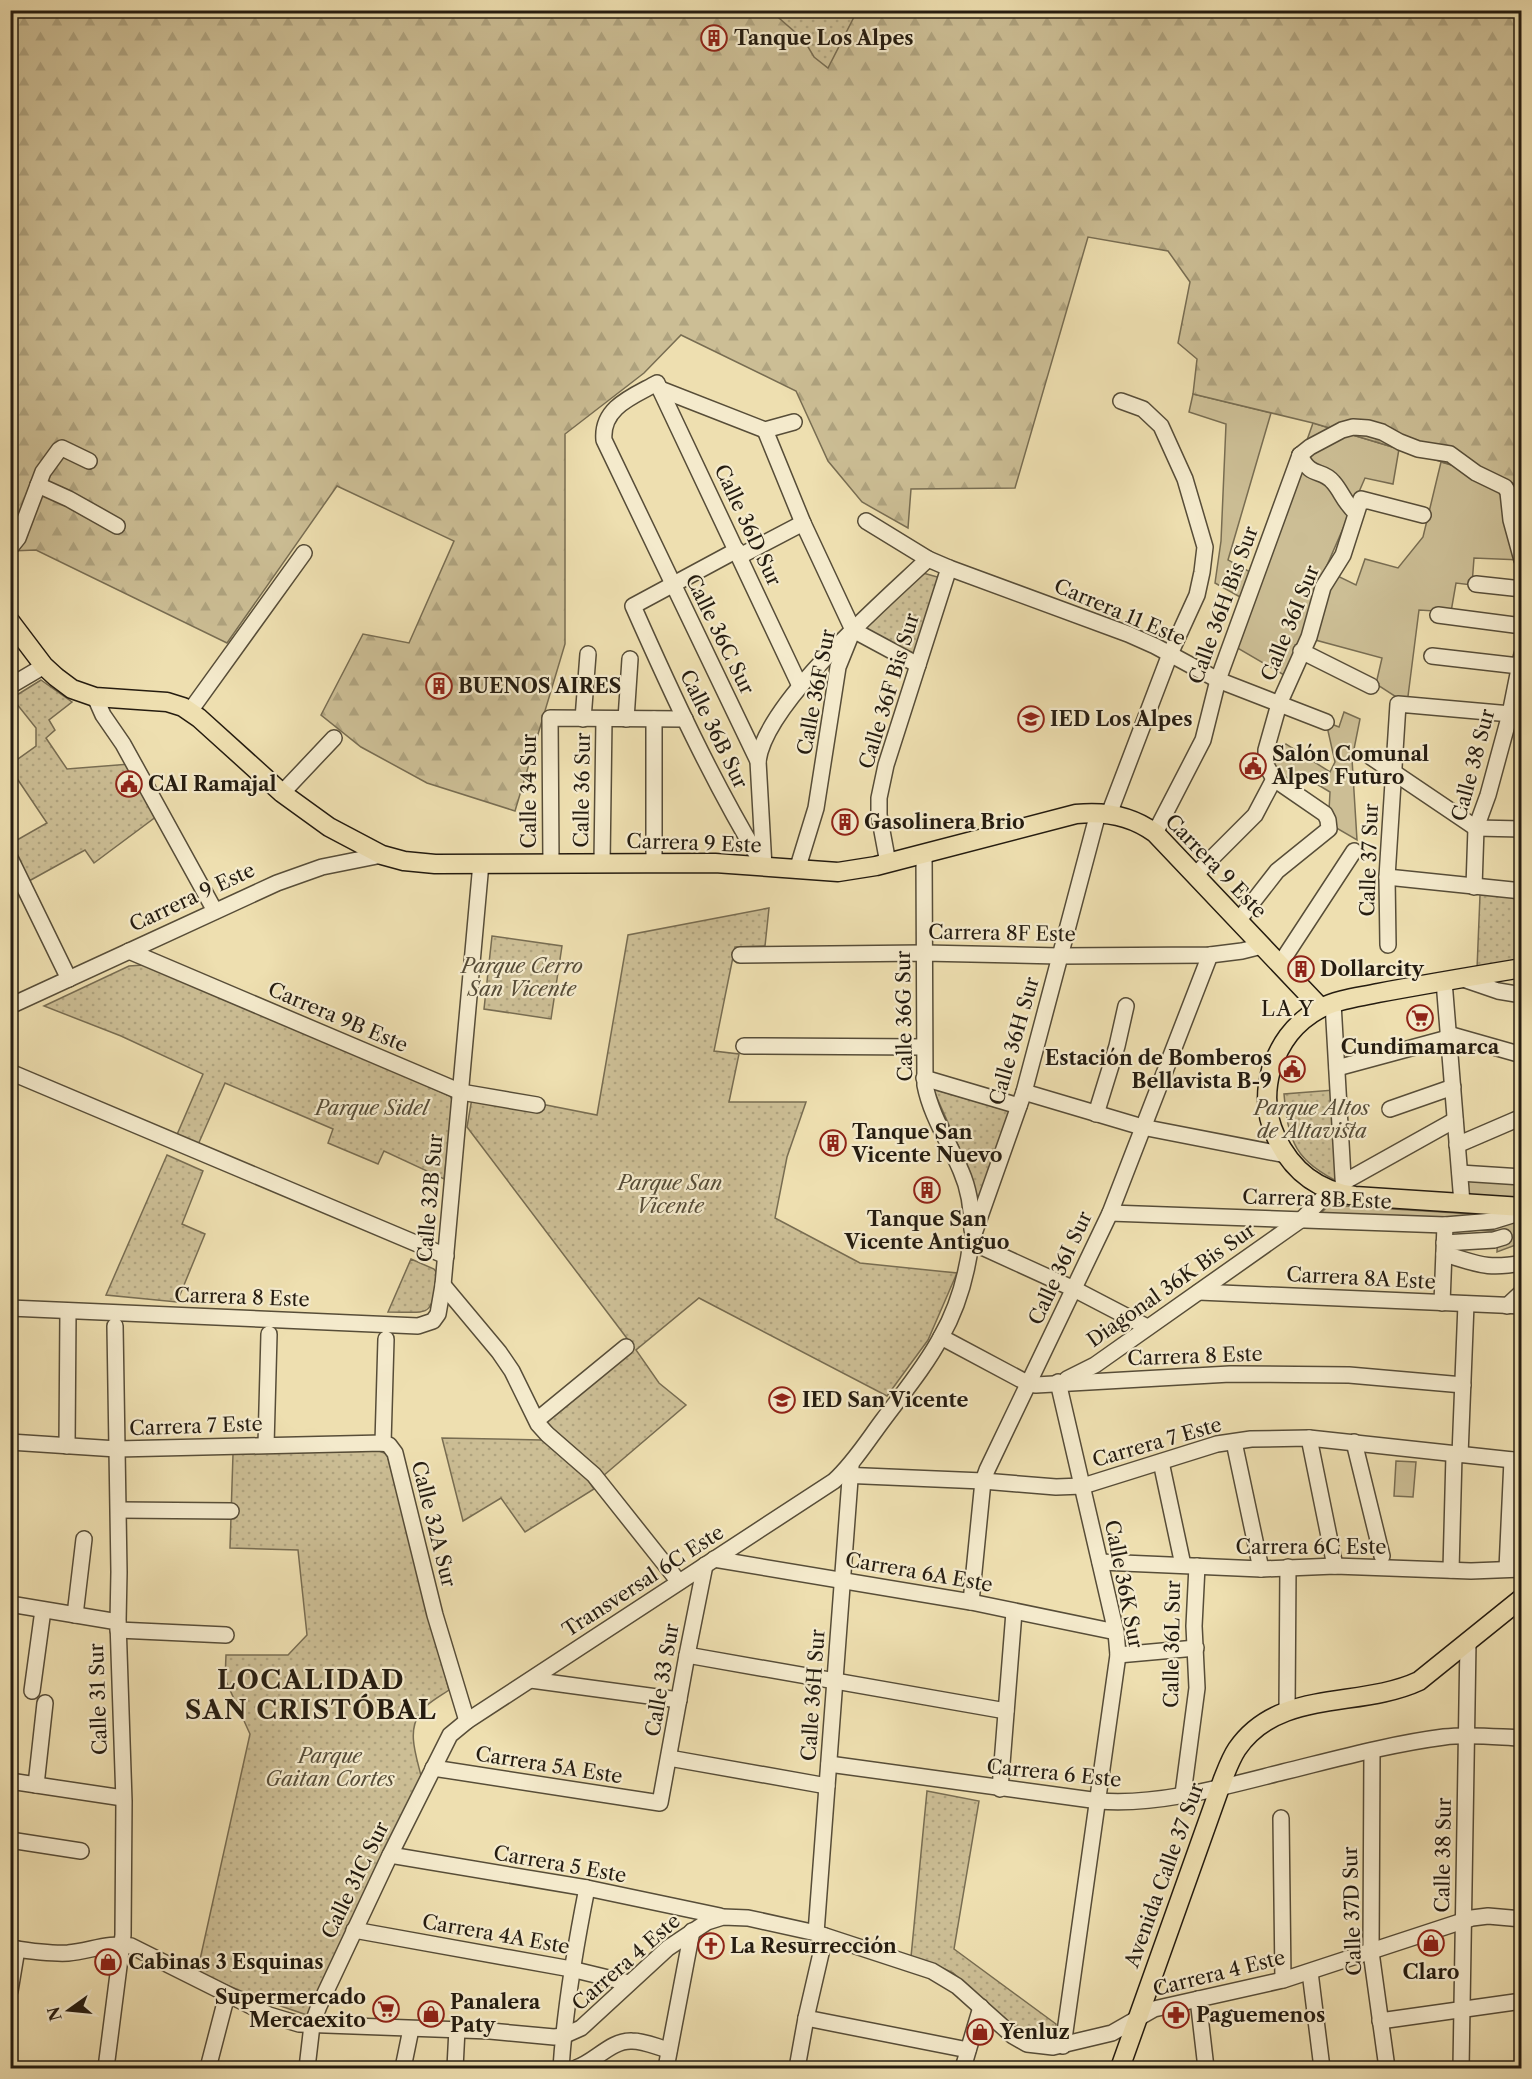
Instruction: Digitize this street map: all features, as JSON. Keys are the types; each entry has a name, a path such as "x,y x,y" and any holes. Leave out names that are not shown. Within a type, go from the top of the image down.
{"main road":[{"path":"10,621 44,666 72,689 95,697 167,702 190,711 282,793 329,827 382,855"},
{"name":"Carrera 9 Este","path":"382,855 418,863 715,863 838,872 888,863 1076,814 1104,813 1136,822 1155,833 1262,946 1327,1005"},
{"path":"1521,968 1327,1005 1298,1023 1278,1051 1270,1073 1267,1102 1274,1133 1286,1155 1307,1177 1339,1189 1462,1203 1521,1207"},
{"path":"1282,1712 1411,1685 1427,1676 1521,1598"},
{"name":"Avenida Calle 37 Sur","path":"1120,2068 1230,1763 1242,1743 1262,1724 1282,1712"}],"street":[{"name":"Calle 36C Sur","path":"659,386 615,408 604,428 606,445 758,761 764,867"},
{"path":"659,386 765,430 794,422"},
{"name":"Calle 36D Sur","path":"659,386 800,686"},
{"name":"Calle 36H Sur","path":"797,2068 820,1934 827,1786 843,1580 847,1471 941,1337 962,1282 971,1242 1021,1099 1059,956 1104,813 1197,595 1205,547 1185,479 1161,426 1143,409 1121,401"},
{"path":"1423,515 1348,506 1333,482 1305,466 1300,455 1342,430 1353,428 1368,428 1418,449 1450,454 1476,473 1501,484 1508,492 1511,520 1521,560"},
{"name":"Calle 36F Sur","path":"765,430 803,523 853,630 838,667 816,808 797,870"},
{"path":"10,548 18,538 16,525 43,472 59,450 62,448 89,460"},
{"name":"Calle 36H Bis Sur","path":"1155,833 1203,740 1218,680 1300,455"},
{"path":"38,484 69,498 117,526"},
{"name":"Calle 36I Sur","path":"1274,779 1266,765 1266,750 1279,704 1309,637 1323,587 1343,555 1358,506"},
{"name":"Carrera 11 Este","path":"866,521 928,559 1128,634 1218,680 1326,722"},
{"path":"674,585 803,523"},
{"path":"190,711 304,553"},
{"path":"758,761 761,746 768,731 800,686 853,630 928,559"},
{"name":"Calle 36F Bis Sur","path":"888,863 879,815 879,798 891,745 949,568"},
{"path":"1476,584 1521,589"},
{"name":"Calle 36B Sur","path":"674,585 633,606 685,720 746,838 764,867"},
{"path":"1438,615 1521,626"},
{"path":"853,630 918,664"},
{"path":"1301,651 1371,686"},
{"path":"588,654 583,718 685,720"},
{"path":"1432,656 1520,660"},
{"path":"626,719 630,659"},
{"name":"Calle 38 Sur","path":"1474,887 1476,828 1516,714 1520,660"},
{"path":"10,686 44,666"},
{"path":"95,697 103,715 123,744 215,911"},
{"name":"Calle 37 Sur","path":"1388,945 1387,876 1398,704 1516,714"},
{"name":"Calle 34 Sur","path":"550,863 550,718 583,718"},
{"name":"Calle 36 Sur","path":"602,863 604,719"},
{"path":"654,719 654,863"},
{"path":"282,793 334,738"},
{"path":"1371,757 1476,828 1521,829"},
{"path":"1195,875 1255,814 1274,779 1325,814 1329,829 1277,871 1238,921"},
{"path":"1280,964 1354,851"},
{"name":"Calle 36G Sur","path":"924,853 924,1078 930,1106 965,1181 972,1218 971,1242"},
{"name":"Carrera 9 Este","path":"10,1006 277,883 313,870 382,855"},
{"path":"10,858 69,979"},
{"name":"Calle 32B Sur","path":"443,1285 481,863"},
{"path":"1387,876 1521,891"},
{"name":"Carrera 8F Este","path":"740,955 924,953 1059,956 1210,955 1262,946"},
{"name":"Carrera 9B Este","path":"129,951 461,1092 537,1105"},
{"name":"Calle 36I Sur","path":"971,1602 983,1481 1110,1213 1210,955"},
{"path":"1462,1203 1448,1036 1452,980 1521,995"},
{"path":"1327,1005 1336,1068 1339,1189"},
{"path":"1096,1114 1117,1046 1126,1006"},
{"path":"1336,1068 1448,1036 1521,1055"},
{"path":"744,1046 924,1047"},
{"path":"10,1072 446,1256"},
{"path":"924,1078 1096,1114 1142,1128 1286,1155"},
{"path":"1390,1109 1453,1087"},
{"path":"1457,1145 1521,1117"},
{"name":"Diagonal 36K Bis Sur","path":"1058,1382 1095,1365 1302,1219 1339,1189 1455,1120"},
{"path":"1460,1173 1521,1177"},
{"name":"Carrera 8B Este","path":"1110,1213 1445,1225 1493,1221 1521,1212"},
{"path":"1442,1303 1445,1225"},
{"path":"1444,1249 1504,1237"},
{"path":"971,1242 1074,1289 1147,1327"},
{"path":"1444,1249 1487,1267 1521,1263"},
{"path":"443,1285 506,1362 547,1434 594,1475 679,1582"},
{"name":"Carrera 8 Este","path":"10,1308 418,1326 430,1324 436,1318 443,1285"},
{"name":"Carrera 8A Este","path":"1199,1292 1514,1306"},
{"path":"1514,1306 1521,1292"},
{"path":"1451,1570 1466,1304"},
{"path":"67,1446 68,1311"},
{"name":"Calle 31 Sur","path":"106,2068 123,1945 123,1798 118,1626 119,1510 115,1326"},
{"path":"266,1444 269,1334"},
{"path":"941,1337 1029,1384"},
{"path":"383,1443 386,1339"},
{"path":"537,1420 626,1347"},
{"name":"Carrera 8 Este","path":"1029,1384 1230,1374 1349,1375 1463,1385"},
{"name":"Calle 36K Sur","path":"1058,1382 1116,1632 1118,1655 1063,2046"},
{"path":"1309,1438 1335,1566"},
{"name":"Carrera 7 Este","path":"847,1471 1056,1487 1083,1486 1217,1444 1251,1439 1309,1438 1517,1461"},
{"name":"Carrera 7 Este","path":"10,1442 117,1449 383,1443"},
{"path":"1234,1442 1261,1569"},
{"path":"1354,1442 1382,1556"},
{"name":"Calle 32A Sur","path":"383,1443 392,1447 394,1453 435,1615 467,1721"},
{"path":"1514,1569 1517,1461"},
{"name":"Calle 36L Sur","path":"1161,1462 1190,1566 1196,1648 1197,1688 1183,1794"},
{"name":"Transversal 6C Este","path":"467,1721 847,1471"},
{"path":"119,1510 231,1511"},
{"path":"75,1615 84,1539"},
{"name":"Carrera 6A Este","path":"710,1562 843,1580 971,1602 1116,1632"},
{"name":"Calle 33 Sur","path":"660,1803 687,1655 710,1562"},
{"name":"Carrera 6C Este","path":"1100,1562 1261,1569 1335,1566 1451,1570 1514,1569"},
{"path":"1282,1712 1288,1567"},
{"path":"10,1604 75,1615 118,1626 226,1635"},
{"path":"32,1691 44,1610"},
{"path":"1000,1789 1014,1612"},
{"name":"Calle 38 Sur","path":"1461,2068 1468,1642"},
{"path":"1118,1655 1196,1648"},
{"path":"687,1655 1005,1711"},
{"path":"531,1680 679,1700"},
{"path":"36,1785 45,1703"},
{"name":"Calle 31C Sur","path":"306,2068 312,2025 354,1930 450,1735 467,1721"},
{"name":"Carrera 6 Este","path":"829,1764 1000,1789 1099,1801 1132,1802 1220,1787 1372,1751 1444,1737 1521,1738"},
{"name":"Calle 37D Sur","path":"1372,1751 1371,1952 1387,2068"},
{"path":"669,1758 827,1786"},
{"name":"Carrera 5A Este","path":"433,1768 660,1803"},
{"path":"10,1781 123,1798"},
{"path":"1281,1818 1283,1980"},
{"path":"10,1840 81,1851"},
{"name":"Carrera 5 Este","path":"390,1855 586,1888 723,1917"},
{"path":"561,2068 571,1969 586,1888"},
{"name":"Carrera 4 Este","path":"14,1948 57,1953 79,1952 106,1945 123,1945 142,1951 227,1995 278,2018 312,2025 457,2029 546,2037 563,2036 581,2028 668,1948 707,1922 723,1917 748,1918 820,1934 932,1971 957,1986 1019,2040 1045,2047 1063,2046 1112,2032 1154,2009 1283,1980 1463,1921 1488,1916 1521,1919"},
{"name":"Carrera 4A Este","path":"354,1930 571,1969 629,1983"},
{"path":"666,2068 692,1931"},
{"path":"10,1991 14,1948"},
{"path":"1310,1972 1322,2068"},
{"path":"208,2068 227,1995"},
{"path":"1198,2000 1206,2068"},
{"path":"1380,2021 1521,2001"},
{"path":"963,2068 981,2007"},
{"path":"806,2018 968,2050"},
{"path":"403,2068 411,2029"},
{"path":"455,2068 457,2029"},
{"path":"576,2068 624,2041 669,2050"}],"green space":[{"path":"10,11 1521,11 1521,491 1512,483 1313,423 1193,394 1197,359 1178,343 1190,282 1168,251 1088,237 1015,488 911,489 908,528 862,502 828,461 796,391 681,335 644,373 565,434 565,644 515,811 427,783 361,747 321,715 363,634 409,643 454,541 337,486 227,643 36,550 11,551"},
{"path":"771,11 857,11 828,68 814,57 804,40"},
{"path":"1193,394 1271,413 1228,560 1259,577 1313,423 1399,449 1393,484 1365,478 1325,570 1356,585 1365,559 1398,568 1423,537 1441,462 1512,483 1521,491 1521,560 1474,558 1472,585 1456,583 1451,612 1419,610 1407,704 1376,684 1382,658 1304,637 1284,675 1234,646 1251,603 1215,583 1221,541 1226,424 1189,412"},
{"path":"923,573 941,578 914,656 864,629"},
{"path":"41,680 72,702 49,720 55,730 46,738 67,769 130,764 157,816 94,863 85,850 29,881 11,869 10,844 47,823 10,768 11,764 36,746 36,728 12,698"},
{"path":"1344,712 1360,719 1352,759 1357,840 1333,826 1329,811 1330,792 1300,774 1288,782 1272,768 1270,749 1286,744 1330,772 1335,762 1326,722 1339,727"},
{"path":"1480,895 1521,896 1521,961 1477,969"},
{"name":"Parque San Vicente","path":"769,908 765,946 735,947 714,1051 739,1054 729,1102 806,1102 787,1157 775,1218 860,1263 957,1273 928,1340 887,1396 699,1298 636,1350 659,1383 686,1405 603,1476 544,1421 632,1345 467,1127 472,1098 536,1103 597,1115 628,935"},
{"name":"Parque Cerro San Vicente","path":"492,936 562,946 551,1019 484,1009"},
{"name":"Parque Sidel","path":"143,965 223,996 450,1096 453,1101 444,1179 384,1151 378,1164 328,1143 333,1129 225,1083 197,1147 176,1137 203,1074 121,1036 44,1006 129,966"},
{"path":"933,1089 1012,1112 979,1208 970,1172"},
{"name":"Parque Altos de Altavista","path":"1334,1090 1341,1183 1314,1167 1297,1149 1288,1125 1284,1094"},
{"path":"167,1155 203,1171 182,1224 205,1234 177,1302 106,1295"},
{"path":"1466,1174 1521,1177 1521,1202 1467,1199"},
{"path":"1329,1205 1521,1217 1521,1243 1497,1252 1498,1231 1311,1223"},
{"path":"411,1259 434,1269 437,1273 430,1306 421,1312 388,1312"},
{"path":"442,1438 542,1440 578,1466 594,1489 525,1532 501,1498 463,1521"},
{"name":"Parque Gaitan Cortes","path":"379,1451 387,1454 449,1690 425,1707 415,1722 413,1737 421,1776 307,2015 197,1973 250,1734 225,1679 226,1655 288,1655 307,1635 298,1550 230,1548 233,1454"},
{"path":"1396,1461 1416,1462 1413,1497 1394,1496"},
{"path":"927,1791 979,1801 954,1949 1056,2024 1055,2036 1032,2033 1011,2024 953,1973 911,1957"}],"place":[{"name":"Tanque Los Alpes","path":"714,38"},
{"name":"BUENOS AIRES","path":"439,686"},
{"name":"IED Los Alpes","path":"1031,719"},
{"name":"Salón Comunal Alpes Futuro","path":"1253,766"},
{"name":"CAI Ramajal","path":"129,784"},
{"name":"Gasolinera Brio","path":"845,822"},
{"name":"Dollarcity","path":"1301,969"},
{"name":"Cundimamarca","path":"1420,1018"},
{"name":"Estación de Bomberos Bellavista B-9","path":"1292,1069"},
{"name":"Tanque San Vicente Nuevo","path":"833,1143"},
{"name":"Tanque San Vicente Antiguo","path":"927,1190"},
{"name":"IED San Vicente","path":"782,1400"},
{"name":"Claro","path":"1431,1943"},
{"name":"La Resurrección","path":"711,1946"},
{"name":"Cabinas 3 Esquinas","path":"108,1962"},
{"name":"Supermercado Mercaexito","path":"386,2009"},
{"name":"Panalera Paty","path":"431,2014"},
{"name":"Paguemenos","path":"1176,2015"},
{"name":"Yenluz","path":"980,2032"}],"district":[{"name":"LA Y","path":"1288,1008"},
{"name":"LOCALIDAD SAN CRISTÓBAL","path":"311,1695"}]}
